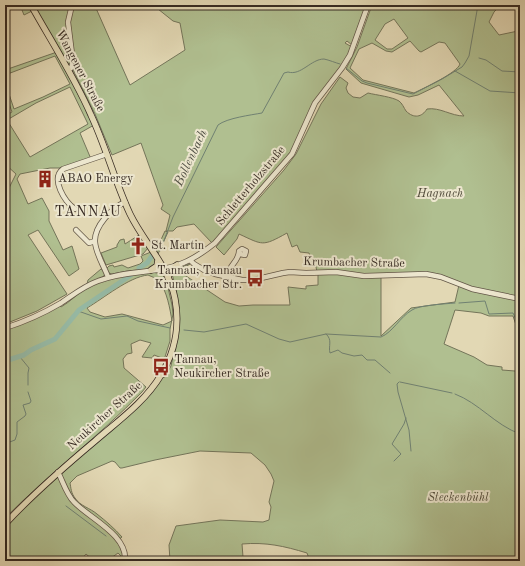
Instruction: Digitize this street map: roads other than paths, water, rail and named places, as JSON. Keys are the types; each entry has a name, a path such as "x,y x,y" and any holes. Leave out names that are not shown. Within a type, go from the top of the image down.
{"main road":[{"name":"Wangener Straße","path":"31,5 68,69 97,128"},
{"name":"Neukircher Straße","path":"5,524 58,472 138,404 152,389 162,374 173,350 177,323 175,298 164,269 135,223 125,202 97,128"},
{"path":"151,270 157,266 158,259"},
{"path":"168,278 170,271 177,266"}],"street":[{"path":"68,69 71,68 72,62 68,22 72,5"},
{"name":"Schletterholzstraße","path":"5,328 60,303 88,286 108,277 125,273 164,269 177,266 205,251 214,243 286,162 295,148 315,104 350,55 368,5"},
{"path":"75,210 68,203 58,183 60,172 64,169 108,154"},
{"path":"108,277 95,241 100,225 116,206 125,202"},
{"path":"76,230 98,252"},
{"path":"89,243 95,241"},
{"path":"226,277 228,269 236,261 240,254"},
{"name":"Krumbacher Straße","path":"190,260 204,270 242,280 253,280 290,272 340,272 364,276 426,274 441,277 472,288 520,299"},
{"path":"58,472 73,500 108,528 116,538 125,551 125,561"}],"waterway":[{"name":"Bollenbach","path":"346,68 362,81 367,83 413,94 442,79 462,67 465,63 469,56 478,5"},
{"path":"479,58 486,60 502,71 520,72"},
{"name":"Bollenbach","path":"160,251 173,217 218,125 233,119 262,113 284,73 297,72 319,60 324,59 340,64"},
{"path":"455,71 490,91 520,93"},
{"name":"Bollenbach","path":"139,268 147,263 152,256"},
{"name":"Bollenbach","path":"5,361 24,355 31,350 55,339 79,310 131,275"},
{"path":"459,303 485,301 489,314 513,313 520,328"},
{"path":"184,330 204,332 246,324 279,339 290,342 326,334 381,337 389,332 404,316 415,308 455,303"},
{"path":"78,311 101,319 127,316 138,321 170,328"},
{"path":"326,334 330,341 330,353 338,350 342,353 354,356 362,355 367,360 375,360 390,373"},
{"path":"20,357 29,368 28,385"},
{"path":"399,382 397,384 398,392 409,430 411,451"},
{"path":"400,382 452,393"},
{"path":"5,446 7,443 15,440 17,434 17,422 26,414 23,405 30,403 31,401 28,392"},
{"path":"455,394 464,398 503,425 520,434"},
{"path":"394,461 401,454 392,444 406,418"},
{"path":"66,506 106,536"}],"place":[{"name":"ABAO Energy","path":"45,179"},
{"name":"St. Martin","path":"138,246"},
{"name":"Tannau, Tannau Krumbacher Str.","path":"255,278"},
{"name":"Tannau, Neukircher Straße","path":"161,367"}],"district":[{"name":"TANNAU","path":"88,212"}],"park label":[{"name":"Hagnach","path":"440,194"},
{"name":"Steckenbühl","path":"458,498"}]}
